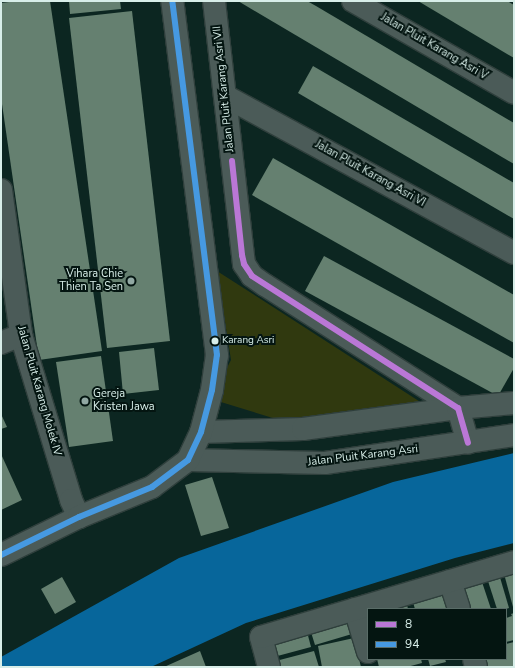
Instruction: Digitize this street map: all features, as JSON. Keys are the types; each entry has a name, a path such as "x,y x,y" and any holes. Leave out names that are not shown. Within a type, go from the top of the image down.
{"street":[{"path":"1,555 80,517 152,487 188,460 201,432 212,390 217,355 172,1"},
{"name":"Jalan Pluit Karang Asri VII","path":"214,1 244,264 252,276 458,408"},
{"name":"Jalan Pluit Karang Asri V","path":"353,1 514,93"},
{"name":"Jalan Pluit Karang Asri VI","path":"225,96 514,253"},
{"name":"Jalan Pluit Karang Molek IV","path":"1,190 11,339 71,500 80,517"},
{"path":"201,432 303,429 458,408 514,403"},
{"path":"458,408 468,443"},
{"name":"Jalan Pluit Karang Asri","path":"188,460 325,463 514,435"},
{"path":"269,667 261,637 514,562"},
{"path":"450,581 459,608"},
{"path":"355,609 367,649"}],"green space":[{"path":"217,271 439,414 430,412 276,419 211,399 231,360"}],"water":[{"path":"514,453 514,543 455,558 246,623 151,667 1,667 1,657 179,558 393,482"}],"building":[{"path":"17,1 50,1 102,351 39,360 1,97 1,3"},
{"path":"69,1 120,1 121,9 70,14"},
{"path":"238,1 307,1 316,6 514,123 514,164"},
{"path":"418,1 507,1 514,5 514,58"},
{"path":"132,11 170,341 107,348 69,18"},
{"path":"313,66 514,183 514,219 298,93"},
{"path":"273,158 514,295 514,343 252,195"},
{"path":"324,256 514,359 514,368 498,396 305,291"},
{"path":"154,348 159,390 123,394 119,352"},
{"name":"Gereja Kristen Jawa","path":"101,356 113,441 69,447 56,362"},
{"path":"1,414 7,427 1,429"},
{"path":"1,454 22,500 1,510"},
{"path":"212,477 229,528 201,536 185,485"},
{"path":"514,568 514,607 513,607 503,570"},
{"path":"499,574 509,608 497,608 487,578"},
{"path":"62,577 76,602 55,614 41,589"},
{"path":"481,579 491,608 465,608 458,587"},
{"path":"446,591 450,608 415,608 412,599"},
{"path":"406,601 408,608 382,608"},
{"path":"514,613 514,640 507,642 507,618 512,616 511,614"},
{"path":"347,618 352,634 315,645 310,629"},
{"path":"306,628 311,647 270,658 265,640"},
{"path":"354,638 361,667 322,667 318,646"},
{"path":"514,642 514,667 484,667 481,660 507,660 507,644"},
{"path":"200,651 206,667 164,667"},
{"path":"314,651 319,667 273,667 272,662"},
{"path":"377,660 421,660 422,663 407,667 379,667"},
{"path":"428,660 445,660 446,662 430,666"}],"transit line":[{"name":"94","path":"1,555 79,517 152,487 188,460 201,432 212,390 217,355 172,1"},
{"name":"8","path":"232,161 242,255 244,264 252,276 458,408 468,443"}],"place":[{"name":"Vihara Chie Thien Ta Sen","path":"131,281"},
{"name":"Karang Asri","path":"215,341"},
{"name":"Gereja Kristen Jawa","path":"85,401"}]}
